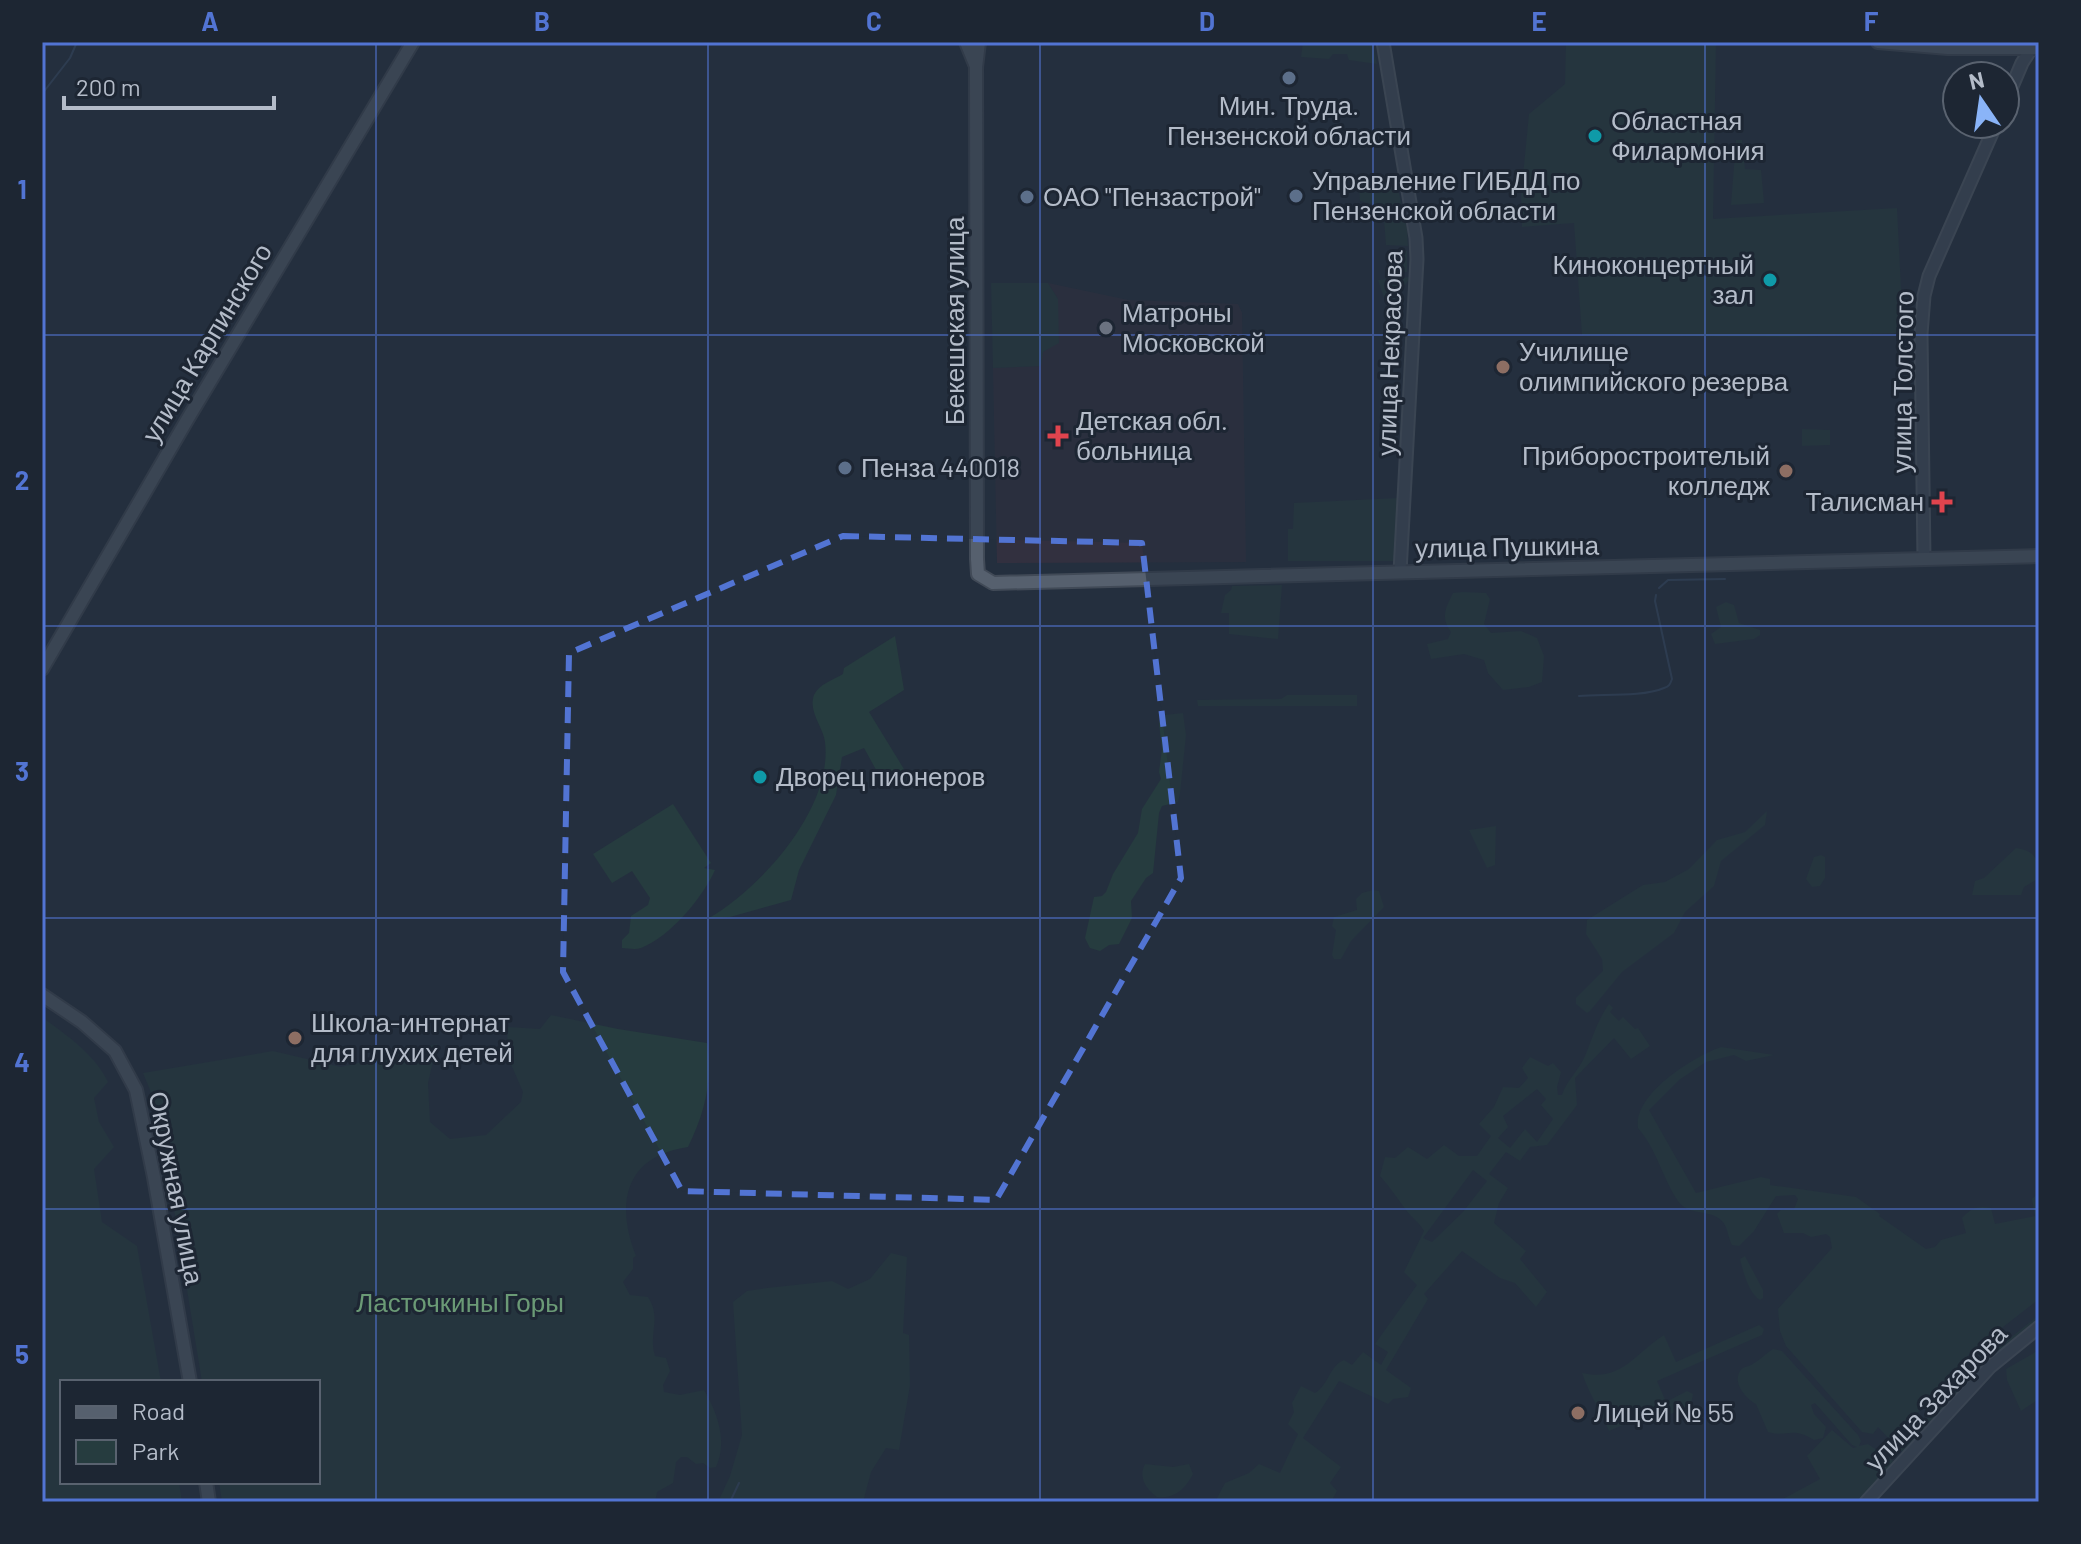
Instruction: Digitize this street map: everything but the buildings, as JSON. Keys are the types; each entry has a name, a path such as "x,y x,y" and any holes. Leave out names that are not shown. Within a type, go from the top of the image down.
{"main road":[{"name":"улица Карпинского","path":"42,669 413,42"},
{"name":"Бекешская улица","path":"966,42 976,67"},
{"name":"Бекешская улица","path":"978,574 976,67 979,42"},
{"name":"улица Некрасова","path":"1383,42 1417,259 1400,572"},
{"path":"1878,42 1948,48 2035,49"},
{"path":"2021,65 2035,49"},
{"name":"улица Толстого","path":"1924,559 1921,334 1924,296 1929,276 1989,140"},
{"name":"улица Пушкина","path":"978,574 993,583 2039,556"},
{"name":"Окружная улица","path":"42,995 82,1022 115,1051 136,1090 190,1380"},
{"name":"улица Захарова","path":"1866,1502 1990,1367 2039,1327"}],"highlighted area":[{"path":"843,536 1142,543 1181,878 996,1200 682,1191 563,972 569,653"}],"shaded area":[{"path":"1048,283 1128,300 1238,304 1242,313 1246,562 997,563 993,368 1040,366 1043,352 1054,344 1058,299"}],"green space":[{"path":"1303,42 1372,42 1377,64 1349,60 1347,54 1333,54 1329,59 1301,57"},
{"path":"1566,42 1716,42 1713,219 1897,208 1903,329 1900,333 1790,337 1582,335 1574,223 1522,227 1521,196 1529,114 1565,84"},
{"path":"1736,140 1742,140 1745,169 1761,170 1764,203 1731,205"},
{"path":"1397,184 1408,246 1386,245 1384,219 1376,219 1375,205 1360,201 1359,186"},
{"path":"1387,251 1407,251 1407,272 1387,272"},
{"path":"1411,277 1394,300 1384,298 1378,280"},
{"path":"991,283 1048,283 1058,299 1059,343 1043,352 1041,366 993,368"},
{"path":"1802,429 1830,430 1830,445 1802,446"},
{"path":"1398,498 1397,561 1288,561 1288,529 1293,529 1294,503"},
{"path":"1282,585 1278,639 1229,634 1229,613 1221,613 1225,595 1232,586"},
{"path":"1453,593 1486,593 1490,599 1484,624 1491,633 1521,631 1537,638 1544,656 1542,682 1503,690 1488,673 1484,660 1464,654 1431,659 1427,644 1448,639 1451,632 1446,622 1446,608"},
{"path":"1726,602 1734,605 1739,623 1760,630 1760,635 1754,639 1715,644 1711,634 1721,627 1716,607"},
{"path":"895,636 904,690 869,712 907,774 885,786 864,748 842,757 836,795 799,870 791,900 730,917 709,918 751,887 790,843 806,819 818,793 824,767 824,736 813,707 816,691 843,674 844,668"},
{"path":"1287,695 1357,695 1357,706 1198,706 1197,700 1281,699"},
{"path":"1183,713 1186,735 1180,794 1178,802 1162,806 1159,813 1153,873 1146,878 1131,901 1132,918 1119,944 1109,945 1100,951 1090,948 1085,938 1094,897 1106,892 1113,874 1138,833 1142,809 1161,779 1159,723 1164,715"},
{"path":"673,804 711,863 704,868 715,870 694,904 674,926 641,948 622,948 622,940 629,933 631,916 648,905 650,898 632,871 612,883 593,854"},
{"path":"1767,811 1765,825 1721,861 1714,886 1685,912 1674,933 1622,972 1590,1011 1587,1013 1576,1004 1576,998 1603,971 1602,959 1586,934 1587,920 1643,885 1665,882 1689,869 1717,840 1745,832"},
{"path":"1496,826 1495,865 1487,868 1469,830"},
{"path":"2016,848 2028,851 2035,857 2039,878 2024,887 2021,895 1972,895 1975,881 1984,878"},
{"path":"1814,857 1825,857 1825,878 1820,886 1812,887 1806,879"},
{"path":"1379,891 1384,907 1351,941 1341,959 1334,959 1334,917 1357,910 1356,899 1362,893"},
{"path":"1609,1004 1613,1008 1610,1012 1619,1021 1623,1017 1635,1029 1638,1028 1650,1046 1631,1059 1614,1038 1575,1078 1577,1105 1547,1145 1530,1147 1520,1161 1506,1152 1489,1174 1508,1188 1499,1203 1494,1223 1526,1251 1520,1259 1547,1292 1536,1307 1515,1283 1500,1278 1462,1251 1424,1294 1428,1299 1386,1370 1411,1388 1408,1397 1393,1399 1388,1404 1339,1381 1303,1438 1341,1467 1330,1483 1337,1491 1331,1502 1215,1502 1225,1483 1249,1473 1259,1464 1280,1473 1298,1434 1288,1424 1294,1412 1292,1403 1301,1386 1315,1393 1344,1360 1352,1365 1363,1352 1381,1365 1388,1352 1375,1344 1417,1285 1404,1272 1424,1231 1380,1176 1385,1157 1395,1158 1408,1147 1427,1159 1444,1145 1459,1156 1477,1156 1491,1136 1479,1124 1494,1107 1503,1087 1519,1088 1528,1078 1522,1068 1530,1057 1548,1066 1553,1063 1561,1072 1557,1087 1558,1095 1562,1095","holes":["1537,1089 1546,1099 1541,1105 1553,1119 1537,1142 1525,1129 1510,1148 1498,1138 1508,1127 1503,1116","1473,1170 1487,1181 1463,1212 1432,1242 1423,1238"]},
{"name":"Ласточкины Горы","path":"551,1015 707,1043 709,1070 706,1096 688,1147 650,1160 638,1171 630,1185 626,1218 636,1256 633,1258 633,1269 623,1282 630,1295 648,1297 652,1305 655,1356 666,1358 670,1371 663,1385 664,1392 680,1395 704,1390 709,1399 721,1437 716,1467 696,1464 687,1457 681,1457 676,1462 673,1483 657,1492 655,1502 222,1502 219,1484 320,1484 320,1380 202,1380 167,1166 150,1090 143,1073 273,1051 341,1067 437,1044 428,1083 430,1122 450,1139 486,1135 521,1102 523,1092 508,1057 507,1027 540,1029"},
{"path":"42,1017 88,1054 108,1082 94,1098 99,1122 114,1147 94,1169 102,1222 137,1246 161,1380 60,1380 60,1484 179,1484 182,1502 42,1502"},
{"path":"1721,1047 1774,1055 1746,1061 1734,1055 1706,1062 1679,1080 1649,1110 1696,1193 1761,1177 1770,1179 1770,1185 1856,1197 1926,1249 1935,1247 1941,1240 1966,1233 1962,1218 1975,1208 1991,1208 1995,1224 2035,1216 2032,1199 2039,1192 2039,1299 1972,1351 1892,1442 1878,1427 1873,1434 1862,1432 1786,1346 1780,1331 1778,1309 1832,1248 1830,1237 1826,1234 1811,1237 1803,1233 1784,1233 1777,1214 1781,1210 1794,1209 1798,1199 1795,1195 1776,1196 1754,1231 1739,1246 1732,1245 1725,1224 1718,1218 1688,1209 1678,1201 1638,1128 1639,1115 1645,1102 1667,1078"},
{"path":"891,1253 907,1257 903,1333 909,1335 910,1385 899,1450 886,1448 871,1472 863,1502 718,1502 730,1476 742,1435 733,1302 747,1291 767,1288 832,1281 848,1289 870,1279"},
{"path":"1745,1256 1763,1290 1760,1300 1745,1276 1740,1259"},
{"path":"2039,1315 2039,1322 1904,1453 1898,1449 1984,1359"},
{"path":"1759,1325 1764,1329 1762,1335 1657,1381 1666,1402 1687,1391 1693,1394 1691,1404 1651,1424 1649,1419 1652,1413 1609,1431 1582,1373 1596,1375 1618,1370 1664,1335 1676,1362"},
{"path":"1773,1349 1782,1351 1858,1435 1861,1441 1859,1446 1868,1444 1896,1463 1860,1502 1784,1502 1783,1499 1820,1479 1807,1456 1832,1430 1853,1448 1857,1447 1815,1403 1811,1405 1814,1414 1826,1427 1823,1438 1814,1440 1795,1433 1768,1432 1756,1404 1742,1390 1738,1376 1742,1369"},
{"path":"2039,1350 2039,1399 2021,1411 2007,1380 2006,1369"},
{"path":"1145,1464 1173,1467 1189,1464 1193,1474 1179,1492 1157,1497 1144,1482 1142,1474"}],"waterway":[{"path":"42,94 70,58 77,42"},
{"path":"1659,588 1668,580 1725,579"},
{"path":"1579,696 1645,693 1670,685 1672,679 1656,595"},
{"path":"730,1502 739,1483"}],"place":[{"name":"Мин. Труда. Пензенской области","path":"1289,78"},
{"name":"Областная Филармония","path":"1595,136"},
{"name":"Управление ГИБДД по Пензенской области","path":"1296,196"},
{"name":"ОАО \"Пензастрой\"","path":"1027,197"},
{"name":"Киноконцертный зал","path":"1770,280"},
{"name":"Матроны Московской","path":"1106,328"},
{"name":"Училище олимпийского резерва","path":"1503,367"},
{"name":"Детская обл. больница","path":"1058,436"},
{"name":"Пенза 440018","path":"845,468"},
{"name":"Приборостроителый колледж","path":"1786,471"},
{"name":"Талисман","path":"1942,502"},
{"name":"Дворец пионеров","path":"760,777"},
{"name":"Школа-интернат для глухих детей","path":"295,1038"},
{"name":"Лицей № 55","path":"1578,1413"}]}
